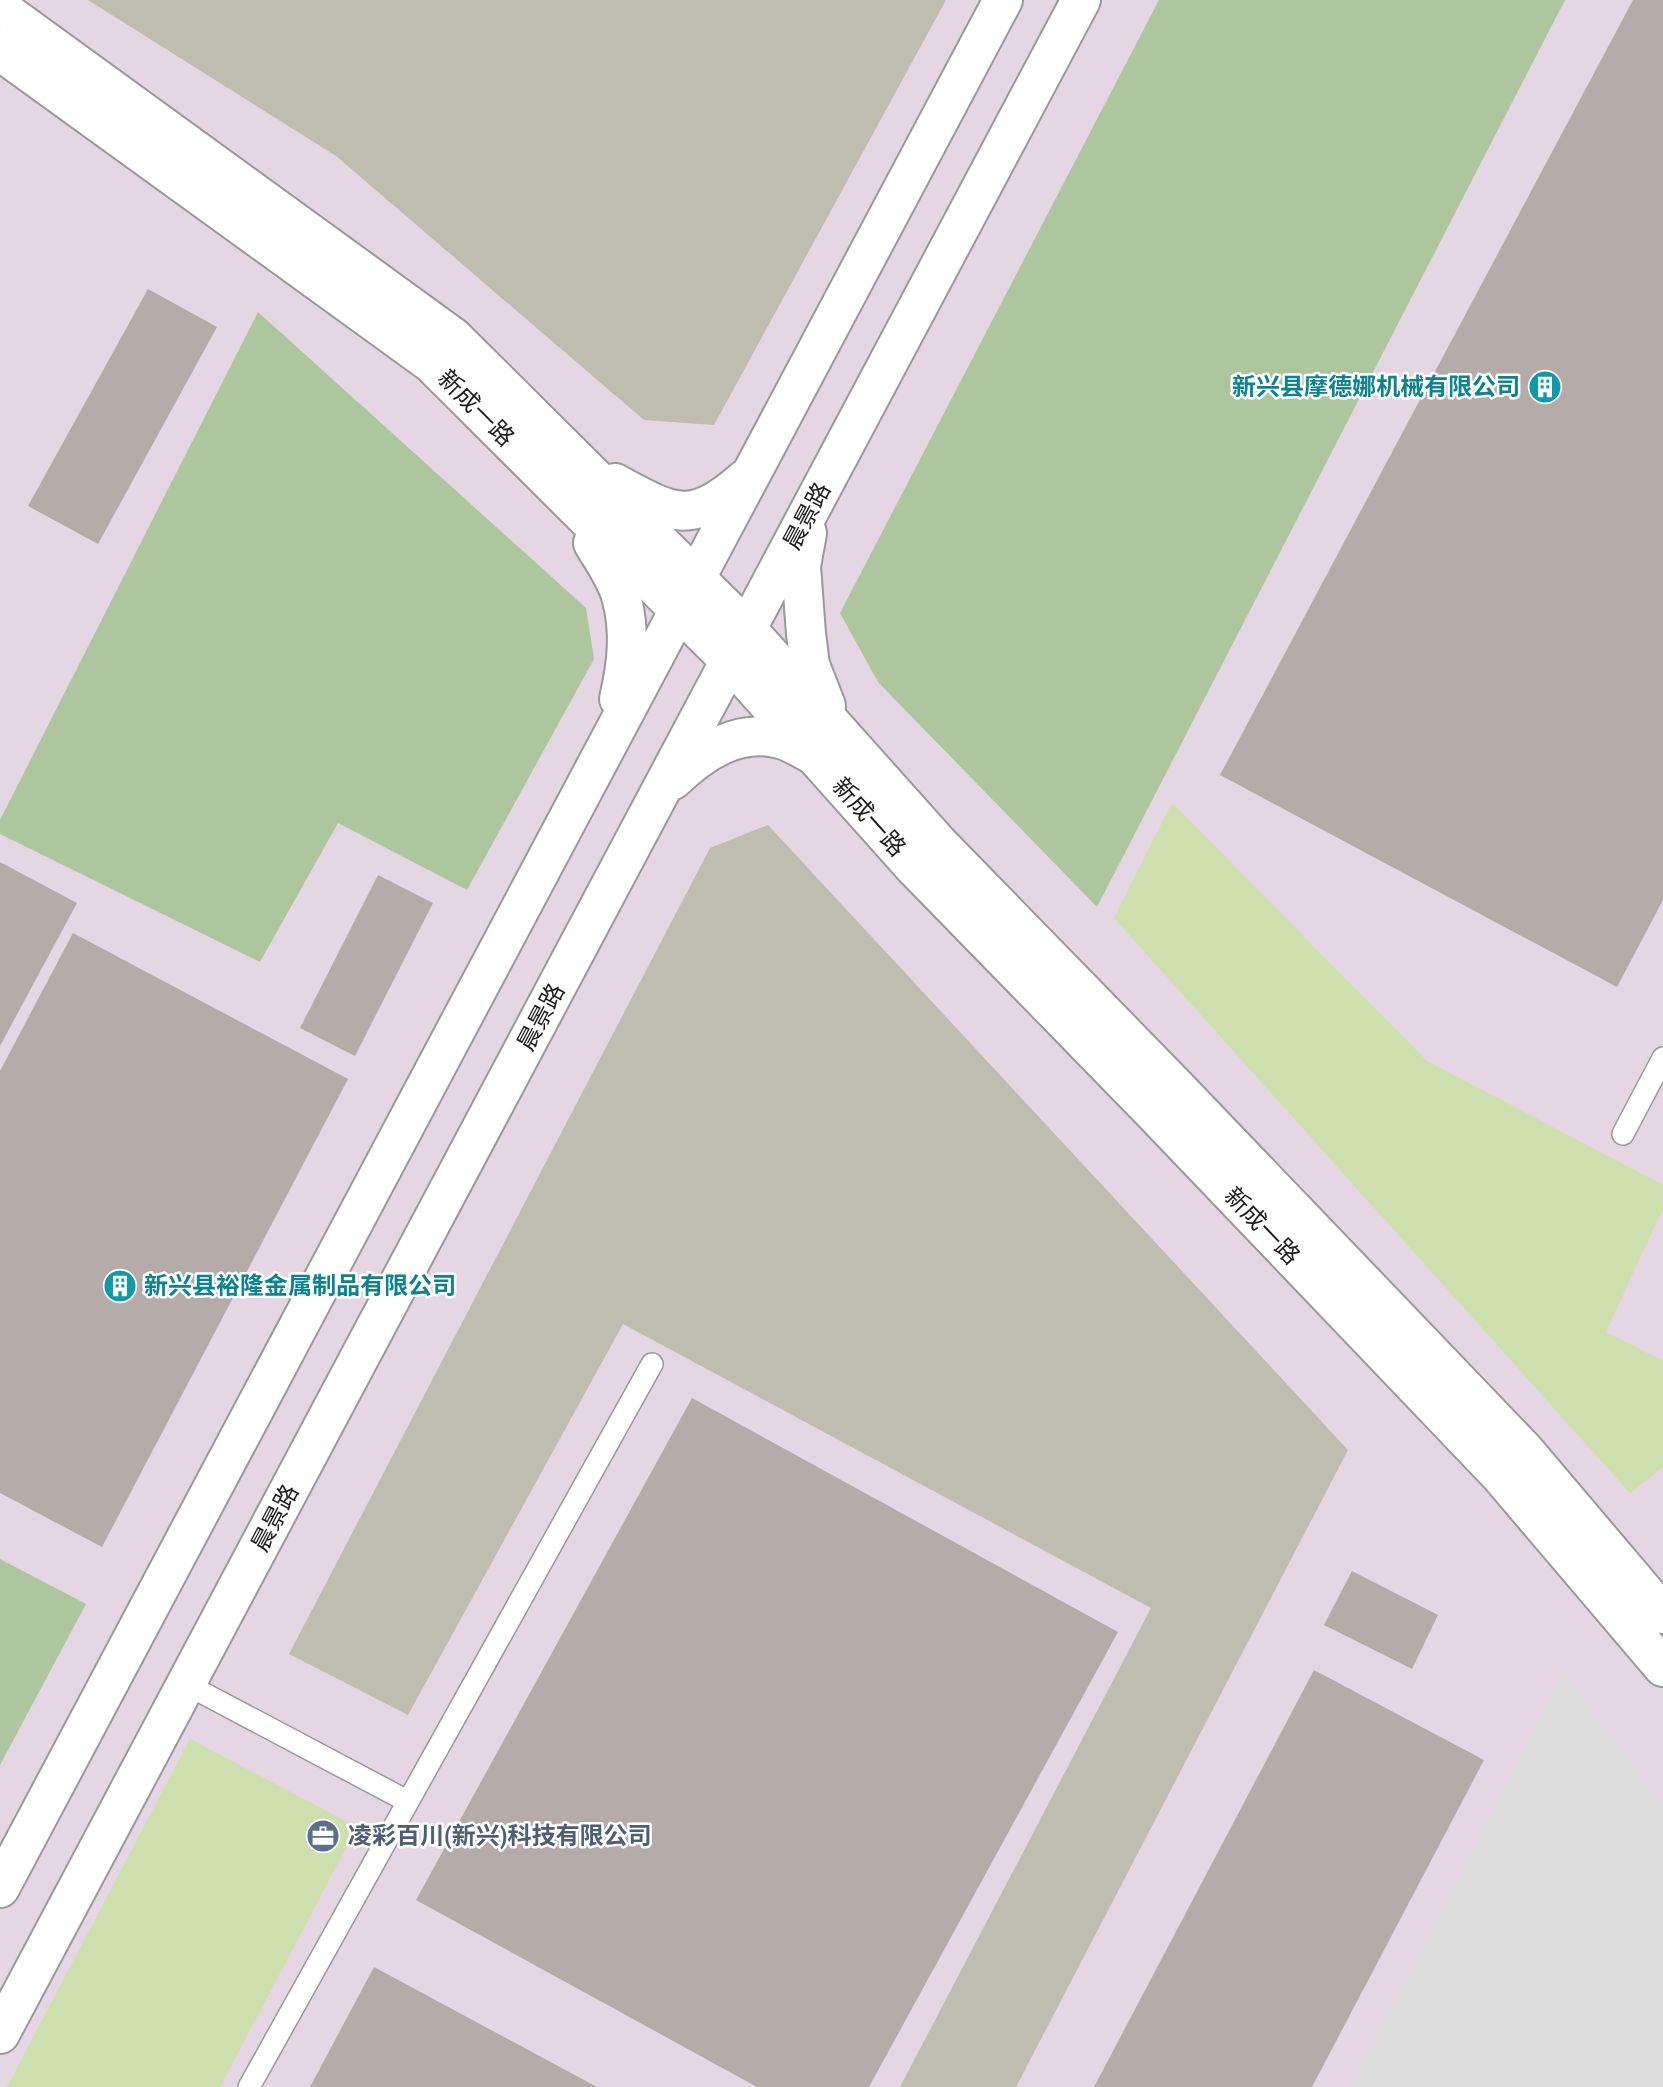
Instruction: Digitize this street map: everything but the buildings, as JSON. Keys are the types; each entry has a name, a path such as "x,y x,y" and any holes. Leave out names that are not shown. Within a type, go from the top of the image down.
{"street":[{"path":"0,1888 1003,0"},
{"name":"晨景路","path":"0,2034 1082,0"},
{"name":"新成一路","path":"0,8 453,337 582,465 687,594 738,645 823,740 914,867 1143,1101 1499,1474 1663,1667"},
{"name":"新成一路","path":"0,51 431,363 567,499 687,594"},
{"path":"582,465 668,509 695,511 721,500 752,472"},
{"path":"659,794 695,759 730,740 763,737 823,740 810,665 801,566 807,533 821,491"},
{"path":"567,499 621,595 629,640 625,673 609,742"},
{"name":"新成一路","path":"823,740 938,843 1176,1087 1525,1451 1663,1614"}],"lane":[{"path":"1623,1134 1663,1058"},
{"path":"250,2087 652,1364"},
{"path":"186,1684 407,1801"}],"shaded area":[{"path":"0,0 1663,0 1663,2087 0,2087"},
{"path":"88,0 946,0 714,425 644,420 336,156"},
{"path":"768,825 1348,1450 1016,2087 900,2087 1151,1608 623,1324 408,1715 289,1654 710,848"},
{"path":"1563,1673 1663,1807 1663,2087 1352,2087"}],"green space":[{"path":"1159,0 1565,0 1097,907 878,682 840,613"},
{"path":"258,312 586,608 594,659 467,890 338,823 260,962 0,834 0,820"},
{"path":"1172,803 1427,1061 1663,1185 1663,1208 1606,1332 1663,1361 1663,1467 1630,1493 1114,918"},
{"path":"0,1559 86,1604 0,1765"},
{"path":"190,1739 357,1827 220,2087 7,2087"}],"place":[{"name":"新兴县摩德娜机械有限公司","path":"1545,387"},
{"name":"新兴县裕隆金属制品有限公司","path":"120,1286"},
{"name":"凌彩百川(新兴)科技有限公司","path":"323,1836"}]}
